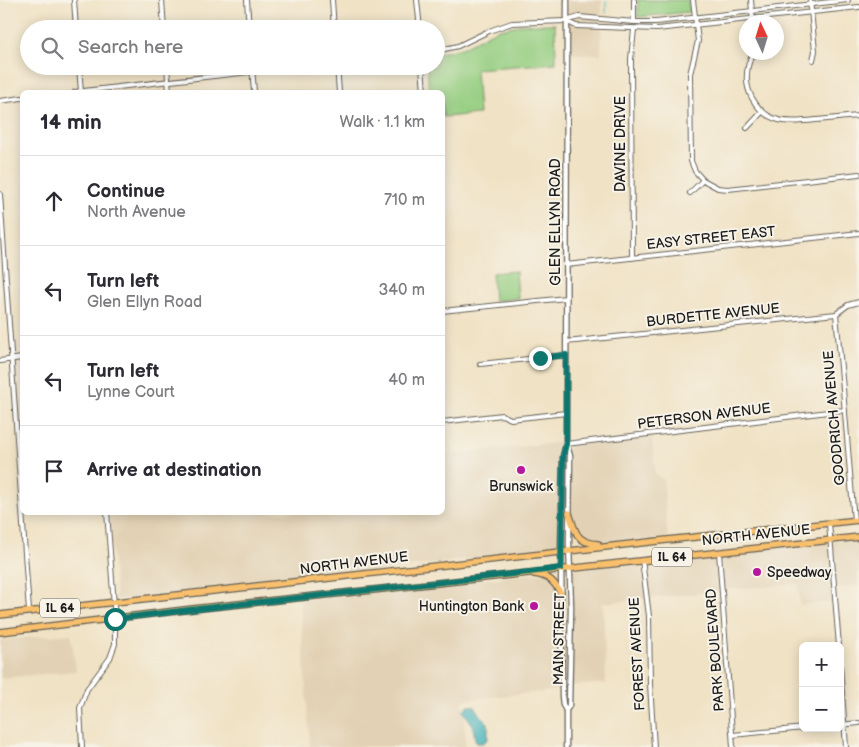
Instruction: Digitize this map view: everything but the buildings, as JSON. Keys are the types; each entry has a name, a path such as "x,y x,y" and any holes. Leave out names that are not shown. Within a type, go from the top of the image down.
{"main road":[{"path":"570,513 575,531 580,540 588,544 630,544"},
{"name":"NORTH AVENUE","path":"0,615 570,550 856,520"},
{"name":"NORTH AVENUE","path":"0,632 201,608 859,536"},
{"path":"517,574 545,576 554,582 561,594"}],"street":[{"path":"74,0 75,20"},
{"path":"162,0 163,20"},
{"path":"247,0 248,20"},
{"path":"332,0 333,20"},
{"path":"417,0 419,20"},
{"name":"GLEN ELLYN ROAD","path":"561,568 563,456 566,444 567,0"},
{"path":"634,0 634,22"},
{"path":"693,0 698,45 690,74 690,153 693,166 702,180 711,186 728,189 859,174"},
{"path":"751,0 752,15"},
{"path":"445,49 458,46 489,31 512,23 566,21 576,17 656,22 810,2 848,0"},
{"path":"810,2 816,51 813,60"},
{"path":"784,16 859,7"},
{"path":"566,21 576,26 634,30 739,21"},
{"name":"DAVINE DRIVE","path":"632,258 631,59 634,30"},
{"path":"750,60 747,72 748,86 751,96 762,112 778,120 793,122 859,116"},
{"path":"80,75 81,90"},
{"path":"168,75 169,90"},
{"path":"99,90 228,75"},
{"path":"253,75 254,90"},
{"path":"338,75 339,90"},
{"path":"423,75 424,90"},
{"path":"0,101 20,98"},
{"path":"747,128 762,112"},
{"path":"690,193 702,180"},
{"path":"0,194 20,486"},
{"name":"EASY STREET EAST","path":"566,265 859,233"},
{"path":"445,311 566,298"},
{"name":"BURDETTE AVENUE","path":"566,342 836,314 848,305 859,302"},
{"name":"GOODRICH AVENUE","path":"836,314 856,520"},
{"path":"480,364 566,355"},
{"path":"0,361 20,358"},
{"name":"PETERSON AVENUE","path":"566,444 845,410"},
{"path":"445,422 502,416 511,419 566,413"},
{"name":"GLEN ELLYN ROAD","path":"566,444 570,456 571,567"},
{"path":"22,515 29,611"},
{"path":"82,747 80,708 87,689 110,658 115,644 114,602 107,515"},
{"path":"829,523 839,642"},
{"name":"PARK BOULEVARD","path":"719,552 733,747"},
{"name":"FOREST AVENUE","path":"642,560 649,616 650,684 654,747"},
{"name":"MAIN STREET","path":"566,747 566,710 569,706 571,567"},
{"name":"MAIN STREET","path":"561,568 563,706 566,710"},
{"path":"844,725 859,723"},
{"path":"732,735 799,728"},
{"path":"843,732 846,747"}],"shaded area":[{"path":"568,0 602,0 601,21 567,20"},
{"path":"569,22 601,24 601,54 568,54"},
{"path":"652,435 655,474 663,479 668,538 605,543 589,542 582,539 576,530 571,512 568,445"},
{"path":"563,442 558,548 116,600 109,515 445,515 445,455"},
{"path":"859,538 859,586 836,588 832,541"},
{"path":"829,540 834,602 800,605 798,584 723,590 720,553"},
{"path":"717,553 719,591 603,603 606,683 570,686 572,570"},
{"path":"559,571 560,690 463,700 466,747 310,747 300,600"},
{"path":"71,634 76,671 0,678 0,640"}],"green space":[{"path":"638,0 688,0 690,12 638,17"},
{"path":"523,24 555,24 556,63 476,69 479,114 445,117 445,90 429,90 428,75 445,75 445,52 462,48 496,30"},
{"path":"516,271 518,298 494,301 492,273"}],"water":[{"path":"467,706 475,706 488,723 488,739 483,743 477,743 475,739 473,725 463,711"}],"waterway":[{"path":"606,0 606,13"}],"place":[{"name":"Brunswick","path":"521,470"},
{"name":"Speedway","path":"757,572"},
{"name":"Huntington Bank","path":"534,606"}],"route":[{"path":"115,619 561,568 563,456 566,444 566,355 540,358"}]}
